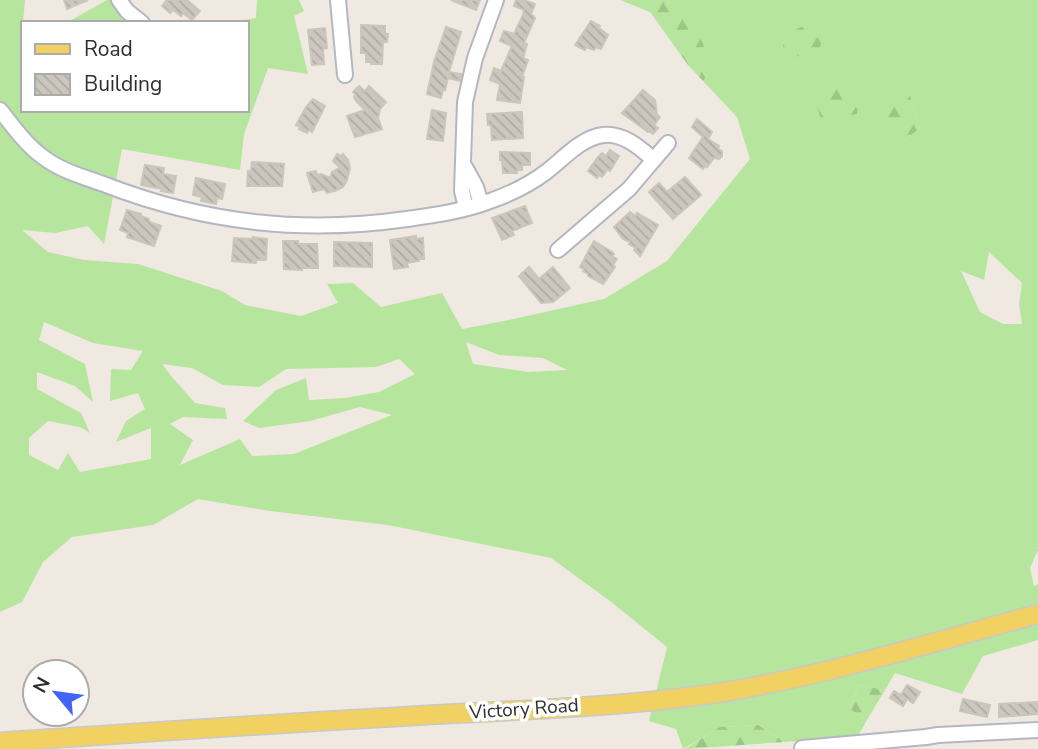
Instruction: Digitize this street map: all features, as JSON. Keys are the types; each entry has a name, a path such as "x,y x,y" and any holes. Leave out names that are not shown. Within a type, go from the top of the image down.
{"main road":[{"name":"Victory Road","path":"0,742 677,698 792,679 1038,614"}],"street":[{"path":"119,0 140,21"},
{"path":"338,0 345,75"},
{"path":"466,208 462,191 463,116 475,58 496,0"},
{"path":"0,110 32,148 63,169 146,200 214,217 259,223 318,226 370,224 466,208 503,197 526,185 579,145 594,137 621,137 654,160"},
{"path":"558,250 629,189 668,143"},
{"path":"464,165 476,187 481,204"},
{"path":"802,748 938,735 1038,730"},
{"path":"975,749 980,733"}],"green space":[{"path":"0,0 25,0 23,21 21,21 21,112 248,112 248,21 239,21 256,18 257,0 299,0 304,11 294,16 308,74 268,68 244,134 240,170 122,149 104,244 88,226 55,233 22,230 48,252 84,260 138,264 222,291 245,305 301,316 338,303 327,284 353,283 381,307 442,293 462,329 604,299 667,261 750,159 737,117 703,81 713,68 672,3 665,0 1038,0 1038,550 1030,568 1034,586 1038,584 1038,640 983,656 962,694 895,673 885,690 859,685 850,708 867,720 858,736 785,742 758,725 721,727 683,749 676,729 649,721 667,647 551,558 388,525 270,511 198,499 153,525 72,537 43,562 22,602 0,612","holes":["910,95 920,128 905,140 888,123","989,252 1022,283 1019,304 1022,324 1003,324 980,312 961,271 984,280","44,322 93,343 143,351 131,370 111,369 110,401 138,393 145,409 126,421 116,442 151,428 151,459 80,472 68,453 58,470 29,455 29,438 48,421 80,427 90,433 81,413 37,389 37,372 75,386 93,402 85,364 39,340","466,342 499,355 543,358 567,370 529,372 473,364","399,359 415,374 379,392 345,398 309,400 306,378 276,390 243,421 259,428 310,421 360,407 392,415 294,454 252,456 240,439 180,465 193,440 170,424 183,417 227,419 225,408 195,403 162,364 192,368 223,385 259,387 286,369 376,367"]},
{"path":"107,0 113,0 129,21 70,21"},
{"path":"620,0 665,0 672,3 700,37 713,68 703,81 688,65 650,12"},
{"path":"806,25 824,38 817,53 782,59 784,35"},
{"path":"831,85 861,95 857,114 821,119 812,90"},
{"path":"891,94 910,95 920,128 905,140 887,123"},
{"path":"859,685 885,690 867,720 850,709"},
{"path":"758,725 785,742 685,749 720,727"}],"building":[{"path":"64,0 88,0 67,9"},
{"path":"167,0 187,0 200,11 192,20 183,13 181,16 173,10 170,13 162,6"},
{"path":"451,0 480,0 476,10"},
{"path":"516,0 535,4 531,14 535,18 524,43 527,44 523,58 528,60 522,77 520,103 497,100 500,84 490,80 494,68 501,71 512,46 500,41 504,31 514,34 522,17 524,10 514,6"},
{"path":"591,21 608,35 601,49 586,47 585,50 575,45"},
{"path":"361,25 385,26 385,34 388,34 387,42 383,42 382,64 366,62 366,53 361,53"},
{"path":"446,27 461,32 449,72 461,74 460,81 448,78 441,98 427,94"},
{"path":"325,28 327,48 323,49 324,64 312,65 308,30"},
{"path":"359,86 365,91 369,86 386,102 380,109 378,118 382,129 355,137 347,116 365,110 354,97 356,95 353,92"},
{"path":"643,90 655,100 657,115 660,117 654,125 658,128 653,134 622,113"},
{"path":"313,99 325,106 312,132 309,130 307,133 296,125"},
{"path":"432,110 446,113 443,141 427,139"},
{"path":"522,112 523,138 492,140 487,114"},
{"path":"697,119 712,132 708,139 722,151 719,159 714,158 703,169 689,158 703,137 692,127"},
{"path":"610,150 619,156 610,171 608,169 602,177 599,175 597,178 588,171 602,153 606,156"},
{"path":"500,152 530,153 530,165 522,165 522,170 517,170 517,173 503,173"},
{"path":"337,154 343,154 350,168 343,187 327,193 324,189 313,192 307,173 316,171 317,175 330,178 332,172 340,168 333,161"},
{"path":"252,162 284,164 282,186 247,186"},
{"path":"145,165 164,168 163,174 176,176 173,193 141,185"},
{"path":"685,177 701,195 673,219 649,192 659,183 667,192"},
{"path":"196,178 225,184 222,199 217,198 216,204 201,201 202,197 193,195"},
{"path":"525,206 532,223 512,231 514,235 502,240 492,218"},
{"path":"127,210 141,214 161,226 154,246 127,237 128,233 120,230"},
{"path":"630,212 658,225 640,256 634,250 636,248 623,239 614,227"},
{"path":"416,236 416,239 423,238 424,259 407,263 408,267 394,269 390,240"},
{"path":"234,238 267,239 266,260 256,260 256,263 232,261"},
{"path":"283,241 317,244 318,268 284,269"},
{"path":"594,241 612,252 612,256 617,259 613,265 615,267 603,284 588,276 580,267"},
{"path":"334,242 372,243 372,267 334,266"},
{"path":"529,267 539,279 553,267 570,288 553,302 541,303 519,276"},
{"path":"907,685 920,692 913,703 907,699 903,706 890,698 894,691 901,695"},
{"path":"963,699 990,705 987,717 960,711"},
{"path":"1038,702 1038,714 999,717 999,704"}]}
